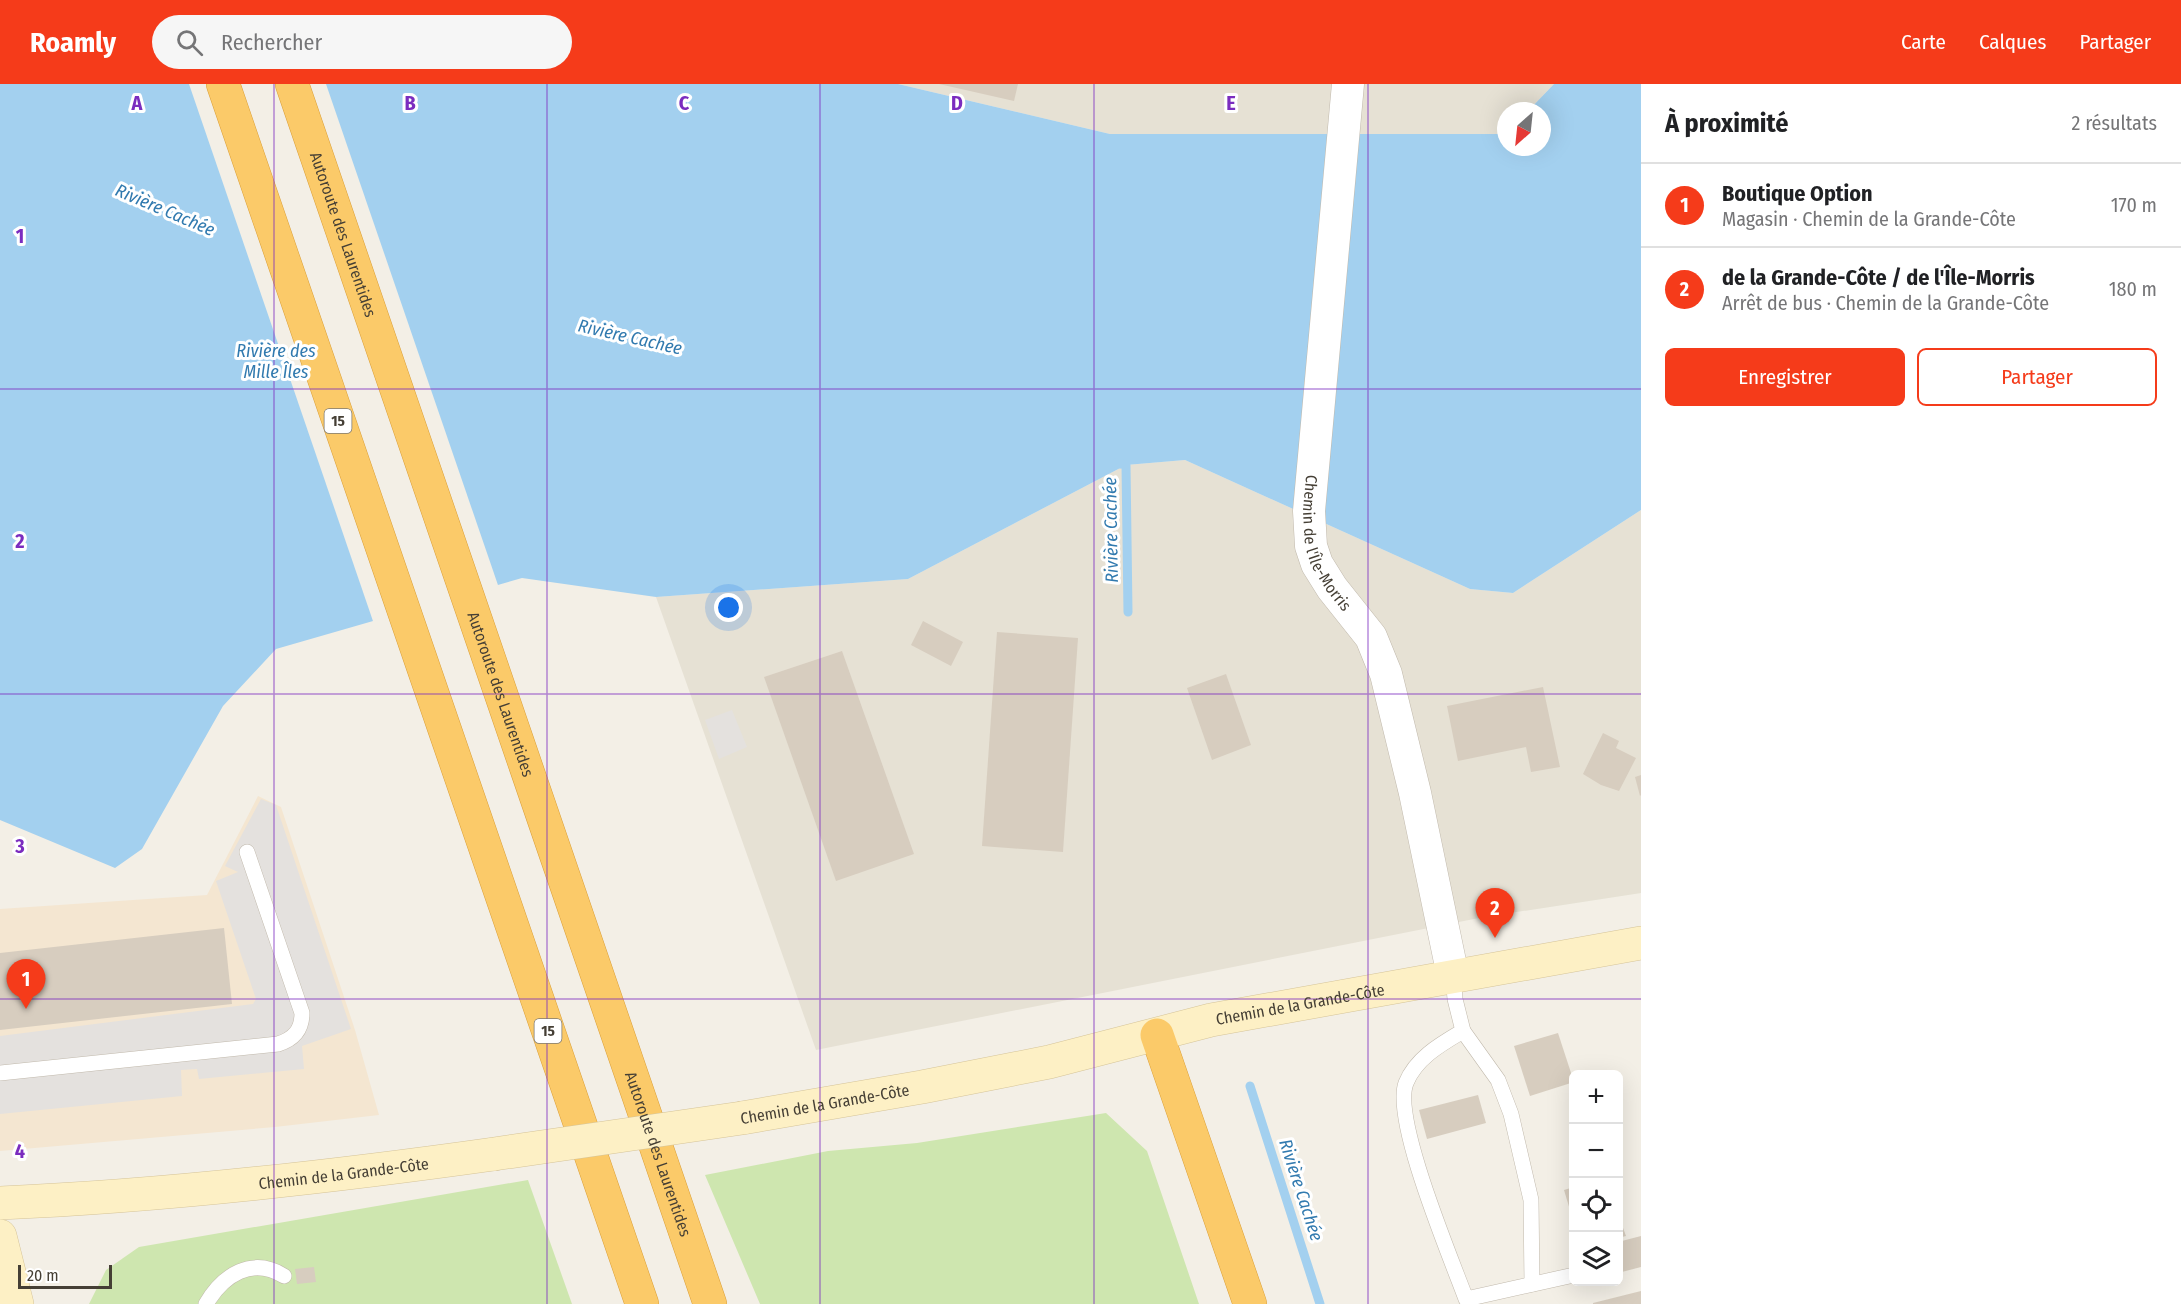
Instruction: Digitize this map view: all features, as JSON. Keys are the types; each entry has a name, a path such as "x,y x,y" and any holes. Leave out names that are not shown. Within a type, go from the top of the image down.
{"highway":[{"name":"15","path":"223,84 642,1304"},
{"name":"Autoroute des Laurentides","path":"292,84 514,737 711,1304"},
{"path":"1157,1035 1250,1304"}],"main road":[{"name":"Chemin de la Grande-Côte","path":"0,1203 83,1200 265,1184 742,1118 978,1076 1157,1035 1210,1020 1641,943"},
{"path":"0,1236 17,1304"}],"street":[{"name":"Chemin de l'Île-Morris","path":"1348,87 1309,511 1311,546 1317,564 1332,588 1371,637 1386,674 1415,794 1453,976"}],"lane":[{"path":"0,1073 278,1044 297,1033 302,1024 302,1012 247,852"},
{"path":"1453,976 1455,999 1463,1031 1498,1080 1511,1114 1531,1200 1532,1284"},
{"path":"1463,1031 1423,1058 1411,1074 1403,1100 1414,1150 1459,1302 1569,1276"},
{"path":"206,1304 225,1280 241,1270 262,1266 284,1276"}],"shaded area":[{"path":"898,84 1554,84 1537,102 1497,102 1497,135 1110,134"},
{"path":"1185,460 1470,589 1513,593 1641,510 1641,893 1484,917 816,1050 656,597 908,579 1126,465"},
{"path":"732,710 747,747 719,759 705,720"},
{"path":"258,796 281,807 355,1030 379,1115 275,1127 0,1151 0,909 207,895"},
{"path":"261,799 276,805 351,1029 302,1046 304,1069 199,1079 197,1069 181,1070 182,1096 0,1114 0,1036 253,1004 256,999 216,881 238,872 225,866"}],"green space":[{"path":"1106,1113 1147,1151 1199,1304 760,1304 705,1175 828,1151 917,1143"},
{"path":"528,1180 572,1304 89,1304 106,1270 139,1247"}],"water":[{"name":"Rivière des Mille Îles","path":"0,84 898,84 1110,134 1497,134 1497,156 1551,156 1551,102 1537,102 1554,84 1641,84 1641,510 1513,593 1470,589 1185,460 1126,465 908,579 656,597 522,578 276,649 223,706 142,849 115,868 0,820"}],"pier":[{"path":"189,84 326,84 499,588 374,624"}],"building":[{"path":"939,84 1018,84 1014,101"},
{"path":"923,621 963,642 951,666 911,645"},
{"path":"997,632 1078,638 1063,852 982,846"},
{"path":"842,651 914,854 836,881 764,677"},
{"path":"1226,674 1251,745 1212,760 1187,688"},
{"path":"1543,687 1560,767 1531,772 1526,747 1458,761 1447,706"},
{"path":"1603,733 1619,741 1616,748 1636,758 1619,791 1601,785 1583,774"},
{"path":"1641,775 1641,795 1640,796 1635,777"},
{"path":"224,928 232,1004 0,1030 0,953"},
{"path":"1558,1033 1570,1070 1569,1084 1530,1096 1514,1046"},
{"path":"1478,1095 1486,1123 1427,1139 1419,1110"},
{"path":"1569,1188 1569,1207 1564,1190"},
{"path":"1641,1236 1641,1267 1623,1272 1623,1241"},
{"path":"314,1267 316,1282 297,1284 295,1269"},
{"path":"1641,1291 1641,1304 1593,1304 1593,1303"}],"waterway":[{"name":"Rivière Cachée","path":"1116,463 1126,465 1128,612"},
{"name":"Rivière Cachée","path":"1250,1086 1320,1304"}],"place":[{"name":"de la Grande-Côte / de l'Île-Morris","path":"1495,938"},
{"name":"Boutique Option","path":"26,1009"}]}
